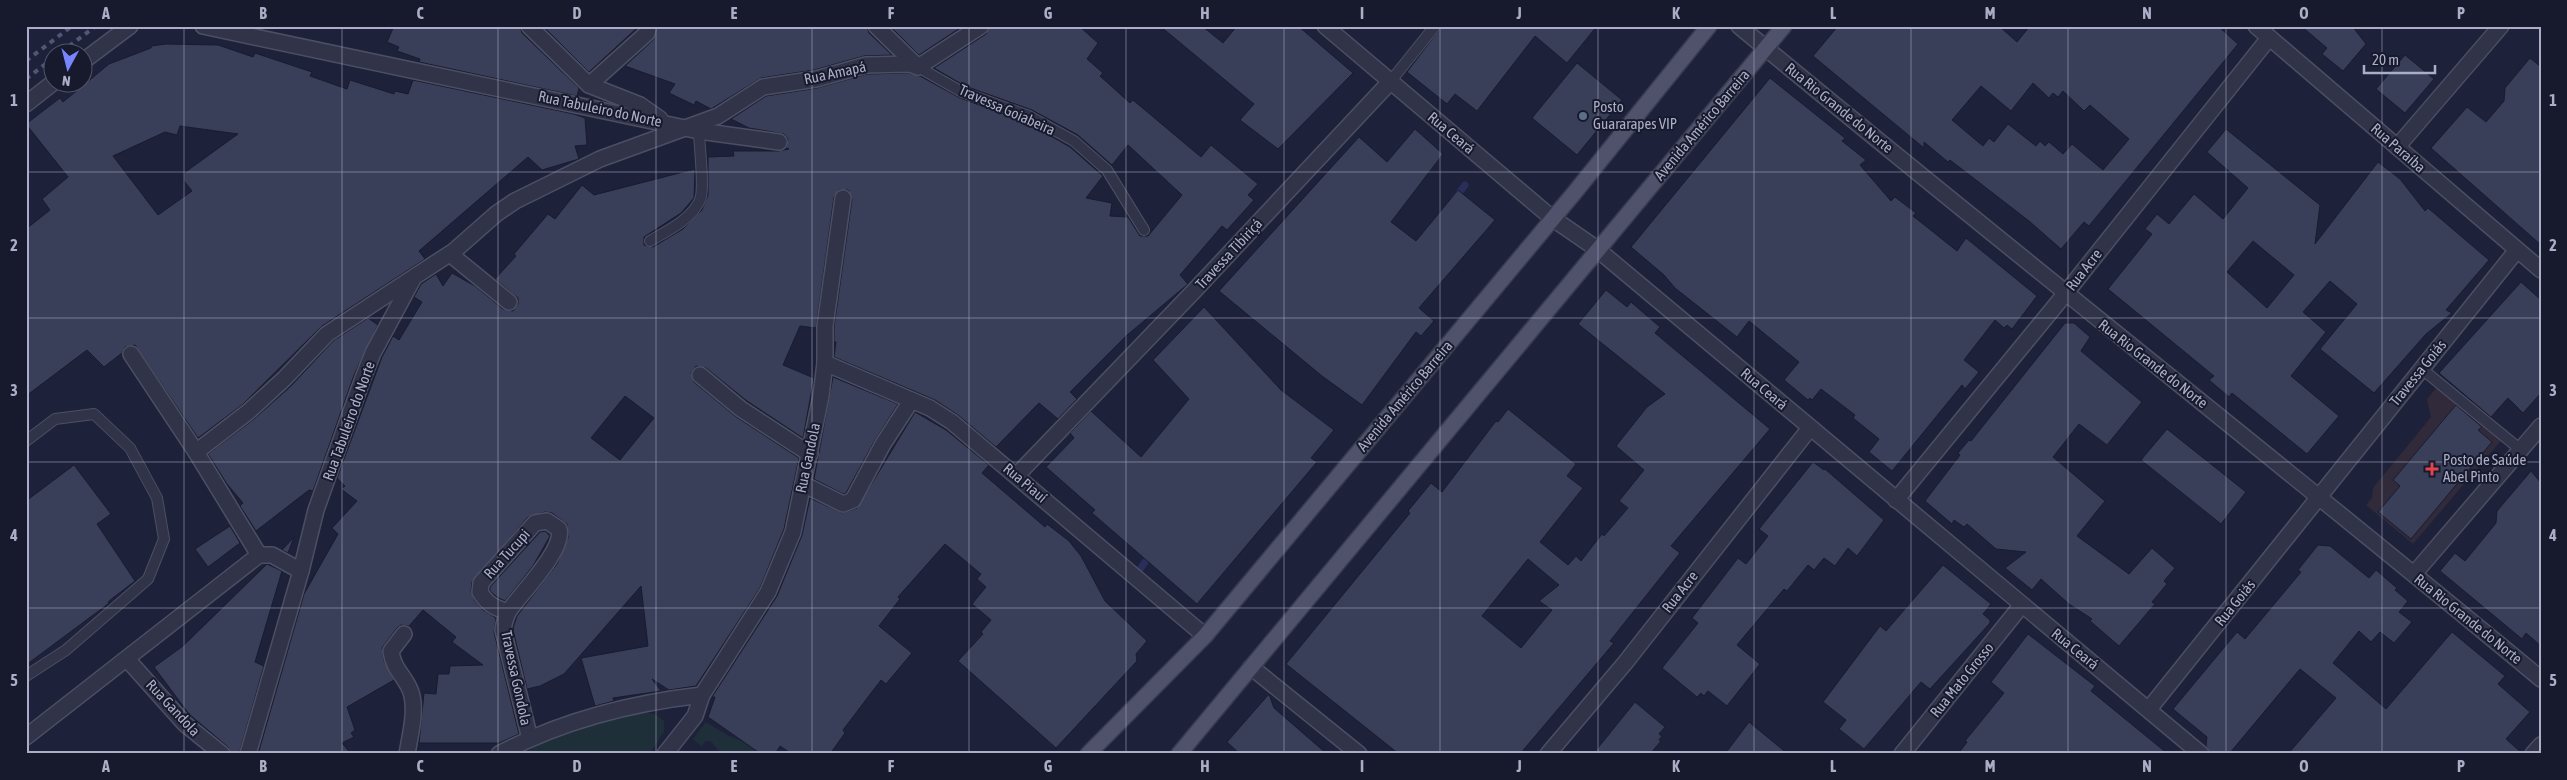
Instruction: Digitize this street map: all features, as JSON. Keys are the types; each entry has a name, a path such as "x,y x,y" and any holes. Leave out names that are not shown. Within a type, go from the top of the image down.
{"main road":[{"name":"Avenida Américo Barreira","path":"1088,754 1205,636 1709,26"},
{"name":"Avenida Américo Barreira","path":"1179,754 1784,26"}],"street":[{"path":"92,54 130,26"},
{"name":"Rua Tabuleiro do Norte","path":"203,26 694,129"},
{"path":"529,26 589,84 640,105 666,123"},
{"path":"589,84 647,33 648,26"},
{"path":"876,26 918,67 981,26"},
{"name":"Rua Ceará","path":"1325,26 1552,218 1597,249 2021,606 2149,709 2201,754"},
{"name":"Rua Rio Grande do Norte","path":"1739,26 2065,294 2320,497 2541,679"},
{"name":"Rua Paraíba","path":"2256,26 2541,270"},
{"path":"2397,147 2501,26"},
{"name":"Rua Acre","path":"1896,500 2065,294 2269,38"},
{"name":"Rua Amapá","path":"694,129 763,87 816,78 866,65 910,64 918,67"},
{"name":"Travessa Tibiriçá","path":"1017,475 1196,290 1390,82"},
{"path":"26,104 42,91"},
{"path":"694,129 778,142"},
{"name":"Rua Tabuleiro do Norte","path":"196,452 276,386 328,334 450,254 496,214 515,202 600,159 694,129"},
{"name":"Rua Gandola","path":"665,754 695,716 702,695 768,592 793,532 810,454 825,363 825,326 843,198"},
{"name":"Travessa Goiás","path":"2320,497 2517,250"},
{"path":"450,254 508,302"},
{"name":"Rua Tabuleiro do Norte","path":"248,754 301,571 316,510 373,353 414,277"},
{"path":"131,354 196,452 259,555"},
{"name":"Rua Piauí","path":"825,363 930,408 952,422 1017,475 1205,636"},
{"path":"700,376 741,409 810,454"},
{"path":"803,484 843,504 853,500 883,444 911,401"},
{"path":"2414,574 2541,426"},
{"name":"Rua Acre","path":"1548,754 1625,663 1810,428"},
{"name":"Rua Goiás","path":"2149,709 2320,497"},
{"name":"Travessa Gondola","path":"530,739 503,630 508,612 535,581 559,539 559,529 547,521"},
{"name":"Rua Tucupi","path":"508,612 493,607 484,599 480,592 481,583 535,523 547,521"},
{"path":"26,737 259,555 272,555 301,571"},
{"name":"Rua Mato Grosso","path":"1902,754 2021,606"},
{"path":"404,634 391,651 392,662 412,695 408,754"},
{"name":"Rua Gandola","path":"127,659 185,724 222,754"},
{"path":"1251,667 1359,754"},
{"path":"500,754 530,739 589,716 637,705 702,695"},
{"path":"2533,754 2541,744"}],"lane":[{"name":"Travessa Tibiriçá","path":"1390,82 1435,26"},
{"name":"Travessa Goiabeira","path":"918,67 962,92 1029,116 1074,140 1107,170 1144,230"},
{"path":"650,241 679,224 701,199 702,189 694,129"},
{"path":"2422,369 2520,450"},
{"path":"26,441 55,419 94,414 130,448 157,498 164,539 148,579 66,650 26,676"}],"shaded area":[{"name":"Posto de Saúde Abel Pinto","path":"2441,382 2504,437 2413,544 2366,505 2372,498 2373,488 2431,417 2427,399"},
{"path":"639,712 655,714 664,721 664,731 650,754 522,754 549,739 578,727"},
{"path":"706,722 727,735 749,744 761,754 721,754 711,741 706,741 701,746 693,739"}],"building":[{"path":"394,26 520,26 522,33 579,88 577,96 419,62 420,59 397,51 399,47 387,42"},
{"path":"543,26 639,26 589,72"},
{"path":"658,26 867,26 869,33 892,55 864,56 814,70 761,78 711,109 696,101 694,105 669,93 675,84 625,66 653,40"},
{"path":"890,26 963,26 919,55"},
{"path":"990,26 1079,26 1098,43 1087,59 1103,73 1100,76 1130,103 1133,100 1201,157 1211,145 1258,184 1248,195 1254,200 1227,230 1222,226 1180,275 1188,284 1126,336 1070,392 1077,399 1058,419 1039,403 996,447 958,415 935,400 834,357 836,342 834,342 834,327 852,199 848,190 839,190 834,197 816,328 800,326 783,365 814,378 803,438 747,401 706,368 696,366 691,373 694,382 735,416 799,458 784,529 760,588 696,686 669,690 652,679 661,691 613,698 614,701 595,706 581,658 648,646 641,586 564,674 540,686 527,689 513,630 514,625 517,616 557,564 568,538 567,524 552,513 545,512 528,517 472,582 471,592 475,601 483,610 496,618 494,632 519,734 499,743 419,743 424,693 436,694 438,674 449,674 450,666 483,665 452,642 456,637 423,610 409,626 401,625 397,628 382,648 384,661 394,680 347,707 355,730 351,733 354,737 342,743 351,754 258,754 304,594 338,534 332,528 357,501 341,489 345,486 337,478 382,357 393,336 399,340 422,302 414,297 421,284 436,274 443,286 452,273 475,286 503,309 513,311 518,304 518,298 495,279 516,256 514,254 548,214 555,219 582,185 594,195 695,169 694,198 681,213 644,237 644,245 653,247 683,229 702,210 708,195 708,157 734,156 733,151 778,151 789,149 786,148 788,139 784,134 749,128 731,119 766,96 817,88 867,74 908,73 920,76 960,98 1026,122 1070,147 1103,176 1086,198 1112,203 1110,216 1128,217 1140,236 1148,236 1182,195 1128,145 1112,165 1078,135 1032,110 965,86 934,68 986,34","holes":["625,396 654,418 620,460 591,438"]},
{"path":"1160,26 1202,26 1223,43 1237,26 1298,26 1353,73 1278,149 1240,120 1254,104"},
{"path":"1442,26 1597,26 1567,63 1535,36 1477,111 1455,94 1447,104 1407,72"},
{"path":"1838,26 1999,26 2017,42 2030,26 2218,26 2238,44 2089,226 2084,222 2061,249 2029,221 1950,160 1948,162 1924,142 1924,148 1813,56","holes":["2033,83 2049,98 2053,93 2058,97 2063,91 2084,111 2090,105 2129,139 2103,170 2072,144 2063,154 2049,142 2045,146 2040,141 2036,146 2008,124 1994,142 1989,138 1983,146 1952,120 1981,86 2011,111"]},
{"path":"2301,26 2352,26 2366,44 2343,71 2322,54 2327,48"},
{"path":"166,44 218,45 253,57 255,53 312,72 310,76 347,89 350,80 394,94 395,91 408,94 413,80 574,114 585,118 587,145 575,146 579,159 542,170 528,157 419,251 425,259 322,326 242,405 198,438 135,345 125,347 122,353 104,367 87,350 26,396 26,229 50,210 42,199 68,177 26,124 60,98 63,102 75,92 92,92 92,78 109,64 151,48 151,46","holes":["180,126 238,134 184,173 184,181 192,191 158,215 113,156 165,132 177,135"]},
{"path":"2405,55 2434,79 2405,113 2376,89"},
{"path":"2530,58 2541,67 2541,245 2431,148 2467,107 2486,122 2504,101 2505,88"},
{"path":"1577,63 1622,100 1577,155 1532,118"},
{"path":"1770,78 1845,138 1842,141 1866,160 1860,165 1891,201 1895,197 1916,213 1913,216 1957,251 1966,238 2037,296 2012,329 2007,325 2004,328 1995,320 1964,360 1979,372 1965,389 1962,385 1892,471 1869,452 1879,439 1853,418 1855,415 1821,389 1812,400 1810,398 1808,400 1784,380 1799,362 1749,321 1737,337 1675,288 1664,275 1631,247"},
{"path":"1415,129 1443,154 1391,222 1416,241 1458,190 1495,220 1419,308 1434,321 1421,336 1416,332 1362,405 1322,376 1219,291 1359,137 1387,162"},
{"path":"2226,129 2320,205 2315,244 2378,162 2400,179 2425,211 2428,208 2489,260 2446,310 2452,313 2426,334 2374,393 2320,349 2357,304 2330,281 2303,312 2326,332 2291,376 2339,416 2307,454 2232,393 2229,397 2209,380 2214,376 2108,289 2152,234 2145,229 2157,214 2169,224 2194,194 2223,219 2248,188 2207,152","holes":["2253,241 2294,275 2267,308 2227,272"]},
{"path":"2521,282 2541,300 2541,393 2523,413 2508,398 2491,417 2439,373"},
{"path":"1606,290 1627,307 1631,302 1660,327 1655,333 1770,429 1671,546 1680,553 1610,641 1614,643 1520,754 1399,754 1286,664 1410,513 1408,511 1431,483 1442,492 1496,421 1498,422 1508,409 1576,464 1567,476 1583,488 1540,542 1568,565 1576,556 1581,561 1602,534 1604,536 1628,508 1619,501 1644,470 1616,446 1647,407 1665,394 1578,324","holes":["1528,559 1559,585 1539,601 1552,610 1521,648 1482,616"]},
{"path":"1204,307 1281,390 1334,430 1311,458 1317,462 1197,604 1092,513 1095,510 1046,467 1074,438 1070,433 1091,411 1141,457 1189,399 1153,360"},
{"path":"368,318 378,325 354,375 313,491 309,490 256,531 240,506 243,503 227,484 208,454 254,419 291,386 333,341"},
{"path":"2065,323 2074,323 2090,337 2081,351 2142,402 2107,445 2079,424 2053,457 2105,501 2077,536 2129,574 2152,548 2175,568 2164,581 2167,584 2152,602 2155,604 2119,646 2090,621 2092,619 2069,604 2041,579 2032,590 2005,568 2026,552 1996,549 1967,524 1964,527 1954,520 1952,524 1925,501 1960,455 1958,453 1969,440 1971,441"},
{"path":"833,377 898,404 875,440 846,493 843,494 814,479"},
{"name":"Posto de Saúde Abel Pinto","path":"2456,405 2482,427 2478,430 2492,442 2411,539 2378,512 2400,486 2393,480"},
{"path":"915,412 946,430 989,465 982,473 1045,527 1047,524 1069,541 1081,556 1105,601 1147,641 1136,654 1137,661 1056,748 958,661 983,634 981,632 991,620 972,604 986,587 977,579 981,574 945,544 898,597 900,599 879,626 912,653 886,684 881,680 843,730 845,733 830,754 792,754 780,746 775,754 761,754 708,717 715,697 712,697 777,596 802,535 810,498 842,513 857,508"},
{"path":"2167,429 2246,492 2221,524 2141,460"},
{"path":"1813,462 1825,469 1884,520 1857,556 1848,548 1835,566 1824,558 1814,570 1808,565 1787,591 1784,589 1737,645 1760,664 1727,706 1708,691 1704,696 1701,693 1697,697 1662,668 1698,623 1692,618 1738,558 1746,564 1768,536 1759,529"},
{"path":"74,465 111,514 97,524 135,581 109,601 108,604 26,665 26,501"},
{"path":"2531,471 2541,483 2541,646 2526,633 2522,639 2440,571 2455,553 2465,561 2496,523 2497,511"},
{"path":"230,526 240,543 208,567 195,549"},
{"path":"545,531 550,536 533,566 505,601 497,597 490,591 490,587 540,532"},
{"path":"294,537 288,553 282,550"},
{"path":"2318,545 2330,546 2369,578 2376,570 2397,588 2395,590 2408,601 2399,612 2412,622 2394,643 2380,632 2371,642 2359,631 2333,663 2386,709 2452,632 2505,676 2498,684 2530,712 2506,739 2523,754 2288,754 2336,698 2300,669 2229,754 2210,754 2206,746 2207,737 2173,709 2237,632 2245,639 2301,572 2298,570"},
{"path":"267,564 282,571 255,662 264,666 239,754 231,754 228,747 189,714 154,667 183,646"},
{"path":"1943,565 1991,604 1983,614 1990,620 1990,623 1930,689 1921,682 1864,749 1839,729 1846,720 1823,702 1880,626 1886,631"},
{"path":"2028,634 2095,686 2091,691 2168,754 1958,754 1967,742 1965,741 2004,693 1991,682"},
{"path":"1269,694 1274,708 1327,754 1240,754 1227,742"},
{"path":"1635,702 1665,727 1659,734 1662,736 1659,740 1661,741 1650,754 1593,754"},
{"path":"1749,722 1788,754 1725,754"}],"waterway":[{"path":"1455,198 1465,185"},
{"path":"1139,571 1145,562"}],"railway":[{"path":"26,61 72,26"},
{"path":"74,42 96,26"},
{"path":"26,79 42,67"}],"place":[{"name":"Posto Guararapes VIP","path":"1583,116"},
{"name":"Posto de Saúde Abel Pinto","path":"2432,469"}]}
